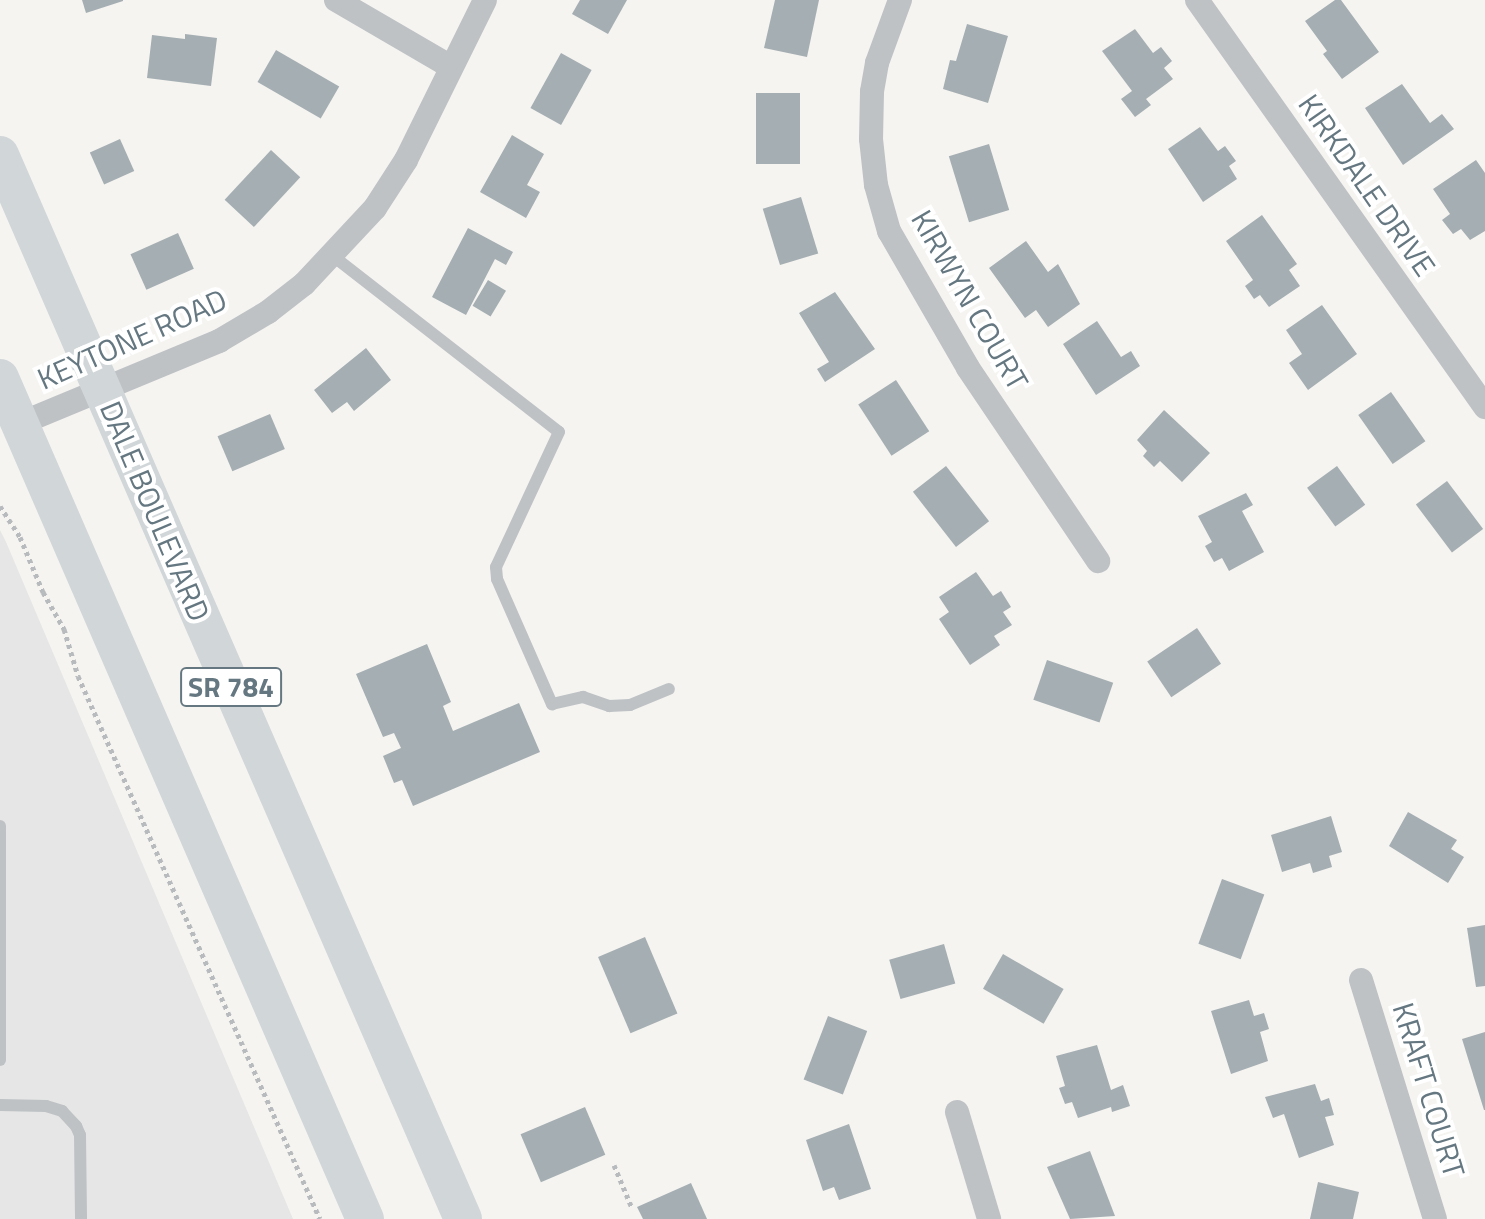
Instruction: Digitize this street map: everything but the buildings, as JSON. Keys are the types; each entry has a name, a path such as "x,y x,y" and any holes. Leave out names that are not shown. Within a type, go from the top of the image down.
{"main road":[{"name":"DALE BOULEVARD","path":"0,155 463,1219"},
{"name":"SR 784","path":"0,378 14,426 365,1219"}],"street":[{"path":"336,0 451,67"},
{"name":"KEYTONE ROAD","path":"14,426 219,341 268,312 333,256 375,208 406,160 485,0"},
{"name":"KIRWYN COURT","path":"900,0 877,63 872,92 871,139 876,185 889,231 968,368 1098,561"},
{"name":"KIRKDALE DRIVE","path":"1197,0 1485,407"},
{"name":"KRAFT COURT","path":"1361,980 1435,1219"},
{"path":"957,1112 989,1219"}],"lane":[{"path":"333,256 559,432 496,567 497,579 552,704 583,697 609,706 630,705 669,689"},
{"path":"0,826 0,1060"},
{"path":"0,1105 46,1106 62,1111 76,1126 80,1135 81,1219"}],"path":[{"path":"0,506 13,524 43,592 64,629 78,676 320,1219"},
{"path":"614,1165 632,1208"}],"shaded area":[{"path":"0,530 6,542 293,1219 0,1219"}]}
